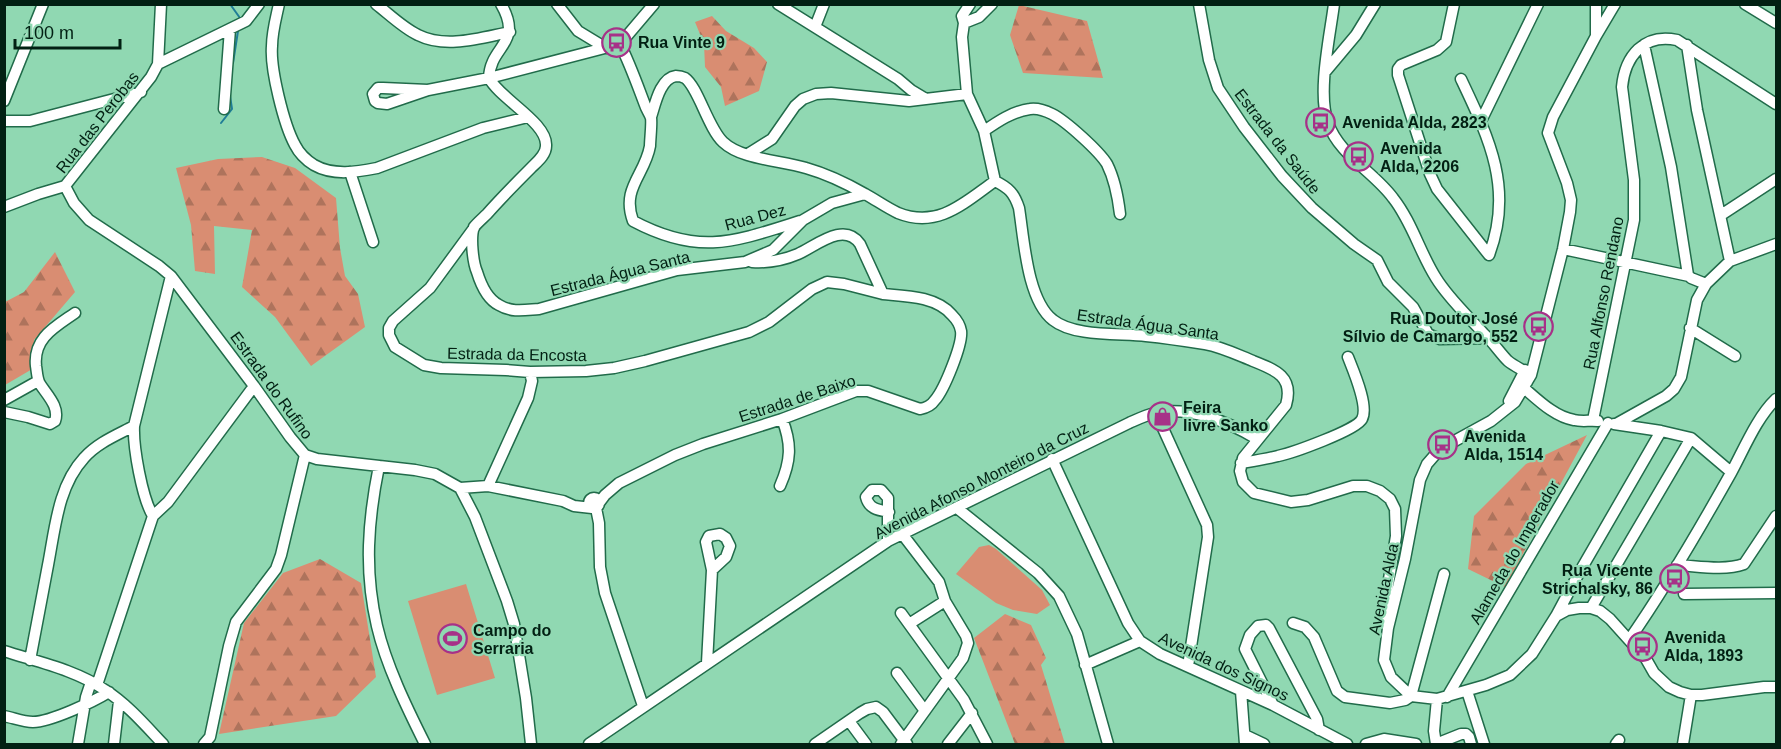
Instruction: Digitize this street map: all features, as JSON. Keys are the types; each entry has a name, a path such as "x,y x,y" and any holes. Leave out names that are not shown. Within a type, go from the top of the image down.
{"street":[{"path":"4,101 43,4"},
{"name":"Rua das Perobas","path":"65,186 141,92 158,64 161,4"},
{"path":"158,64 246,21 259,4"},
{"path":"279,4 273,34 272,62 277,87 289,132 302,155 312,164 322,168 350,172 377,168 483,128 528,117"},
{"path":"376,4 415,34 430,40 446,42 467,40 510,32"},
{"path":"474,228 502,196 539,160 547,145 545,136 528,117 499,92 489,78 492,64 510,32 510,24 501,4"},
{"path":"557,4 578,31 606,48"},
{"path":"428,90 489,78 620,44 654,4"},
{"path":"778,4 926,99"},
{"path":"815,27 824,4"},
{"path":"651,117 666,80 678,76 684,78 691,85 716,134 723,142 748,154 805,167 835,178 897,212 928,218 943,215 957,208 995,181 984,131 967,94 962,16 970,4"},
{"path":"964,23 979,16 992,4"},
{"name":"Estrada da Saúde","path":"1199,4 1209,60 1218,88 1244,127 1282,176 1312,208 1354,244 1377,260 1388,282 1413,307 1428,334 1440,339 1489,338"},
{"path":"1334,4 1325,72 1324,109 1328,123 1334,136 1394,199 1446,293 1489,338 1543,404 1558,414 1572,420 1593,420 1691,438 1731,472"},
{"path":"1325,72 1356,35 1375,4"},
{"path":"1454,4 1446,42 1437,50 1401,65 1398,75 1437,189 1489,255 1500,213 1498,176 1481,121 1461,79"},
{"path":"1481,121 1538,4"},
{"path":"1596,4 1596,36"},
{"path":"1745,4 1776,23"},
{"path":"1615,5 1553,117 1548,133 1571,200 1563,249 1689,276 1706,284"},
{"path":"224,109 230,29"},
{"path":"1689,276 1671,167 1644,45 1657,39 1677,39 1776,104"},
{"name":"Rua Dez","path":"620,44 651,117 648,152 629,202 633,221 687,242 713,243 739,240 803,220"},
{"name":"Rua Alfonso Rendano","path":"1593,420 1634,220 1634,180 1623,102 1623,74 1635,51 1644,45"},
{"path":"1687,45 1697,110 1730,261"},
{"path":"4,121 30,121 141,92"},
{"path":"748,154 772,140 795,106 816,94 831,93 909,101 967,94"},
{"path":"984,131 1000,120 1031,109 1043,110 1054,115 1099,154 1106,163 1118,193 1120,214"},
{"path":"350,172 373,242"},
{"path":"1721,215 1776,179"},
{"name":"Estrada Água Santa","path":"995,181 1007,186 1016,198 1034,291 1044,311 1053,321 1066,328 1082,331 1147,336 1208,345 1262,364 1284,378 1288,386 1286,405 1248,449 1241,463"},
{"path":"4,207 65,186"},
{"name":"Estrada do Rufino","path":"65,186 74,203 89,220 171,276 305,455 317,459 435,474 460,488"},
{"name":"Estrada Água Santa","path":"474,228 472,257 486,293 495,303 506,309 517,311 539,309 677,270 745,262 773,250 803,220 832,203 865,194"},
{"name":"Estrada da Encosta","path":"474,228 430,288 393,321 389,328 392,342 400,351 424,365 441,368 530,372 614,368 749,332 769,322 812,289 828,282 883,294"},
{"path":"745,262 762,263 786,258 826,238 847,234 855,237 860,244 883,294"},
{"path":"1612,423 1649,405 1674,389 1681,377 1697,300 1706,284 1730,261 1776,244"},
{"name":"Avenida Alda","path":"1411,696 1391,677 1384,660 1388,628 1405,559 1420,480 1426,464 1440,449 1491,421 1515,402 1534,357 1563,249"},
{"path":"153,516 146,502 134,426 171,276"},
{"name":"Estrada de Baixo","path":"594,503 615,486 675,455 862,390 920,409 926,408 936,400 958,348 961,331 951,313 944,308 914,296 883,294"},
{"path":"4,412 50,424 55,421 57,413 38,381 36,360 39,344 51,329 75,313"},
{"path":"1690,328 1735,356"},
{"path":"1348,357 1364,408 1362,419 1349,429 1298,450 1241,463 1240,471 1242,482 1248,489 1260,495 1298,502 1353,486 1366,486 1380,491 1390,499 1395,509 1396,536 1383,616 1388,628"},
{"path":"488,486 528,398 532,381 530,372"},
{"path":"4,400 38,381"},
{"path":"78,744 86,697 94,684 153,516 168,502 254,386"},
{"path":"1629,640 1658,599 1752,434 1774,402 1776,391"},
{"path":"1649,405 1647,417 1656,431"},
{"name":"Avenida Afonso Monteiro da Cruz","path":"589,744 888,542 1052,459 1129,423 1156,413 1173,411 1203,416 1229,425 1257,439"},
{"path":"1156,413 1207,525 1208,537 1188,666"},
{"path":"780,486 787,472 789,445 782,419"},
{"name":"Alameda do Imperador","path":"1442,698 1612,423"},
{"path":"30,660 58,515 64,491 72,473 84,457 98,445 134,426"},
{"path":"1293,623 1305,627 1314,637 1337,691 1345,698 1390,703 1405,700 1411,696 1442,698 1503,679 1517,670 1532,654 1556,616 1656,431"},
{"path":"1591,608 1691,438"},
{"path":"204,744 210,737 236,622 276,569 281,555 305,455"},
{"name":"Avenida dos Signos","path":"1052,459 1128,623 1140,641 1160,654 1273,705 1346,744"},
{"path":"379,466 371,509 368,549 371,598 377,627 389,662 425,744"},
{"path":"531,744 514,624 475,517 460,488 488,486 568,503 594,503 599,523 600,567 605,592 643,706"},
{"path":"957,508 1038,573 1059,596 1077,633 1108,744"},
{"path":"888,542 889,513"},
{"path":"1677,565 1725,567 1744,564 1776,516"},
{"path":"819,743 849,721 872,707 876,707 883,712 904,743 963,658 968,643 966,636 945,601 939,582 903,534"},
{"path":"707,663 712,570"},
{"path":"1411,696 1444,574"},
{"path":"1684,594 1776,593"},
{"path":"909,624 945,601"},
{"path":"1556,616 1567,610 1578,608 1600,611 1646,659 1660,680 1674,690 1691,695 1776,687"},
{"path":"901,613 964,700 987,744"},
{"path":"1273,705 1248,656 1246,645 1254,630 1262,625 1269,628 1277,641 1317,719 1319,730"},
{"path":"1085,665 1140,641"},
{"path":"4,651 63,670 108,692 163,744"},
{"path":"897,673 925,711"},
{"path":"1241,691 1245,740 1264,744"},
{"path":"1467,691 1484,744"},
{"path":"4,716 33,722 46,720 85,705 108,692"},
{"path":"1683,744 1691,695"},
{"path":"1442,698 1434,731 1436,744 1461,734 1466,734 1471,744"},
{"path":"114,744 119,701"},
{"path":"948,744 972,713"},
{"path":"849,721 866,744"},
{"path":"1366,744 1384,739 1416,744"}],"green space":[{"path":"1019,5 1087,21 1103,78 1023,73 1010,35"},
{"path":"712,16 726,31 754,48 767,62 759,91 725,106 721,87 705,67 704,44 695,22"},
{"path":"262,157 295,168 336,198 345,276 358,294 365,327 311,366 275,317 242,287 252,230 214,226 215,274 195,271 191,225 176,168 218,159"},
{"path":"55,252 75,292 34,340 34,368 5,385 5,302 24,292"},
{"path":"1587,435 1505,587 1468,569 1474,516 1526,464"},
{"path":"989,545 1042,590 1050,605 1037,614 1013,610 996,603 956,574 979,547"},
{"path":"320,559 361,583 376,677 336,716 219,734 244,623 283,573"},
{"name":"Campo do Serraria","path":"466,584 495,678 437,695 408,601"},
{"path":"1005,614 1031,625 1046,658 1041,665 1065,744 1015,744 974,638"}],"waterway":[{"path":"230,4 240,18"},
{"path":"233,63 238,31"},
{"path":"221,123 232,109 230,96"}],"place":[{"name":"Rua Vinte 9","path":"617,42"},
{"name":"Avenida Alda, 2823","path":"1321,122"},
{"name":"Avenida Alda, 2206","path":"1359,157"},
{"name":"Rua Doutor José Sílvio de Camargo, 552","path":"1539,327"},
{"name":"Feira livre Sanko","path":"1162,416"},
{"name":"Avenida Alda, 1514","path":"1443,445"},
{"name":"Rua Vicente Strichalsky, 86","path":"1674,579"},
{"name":"Campo do Serraria","path":"452,639"},
{"name":"Avenida Alda, 1893","path":"1643,646"}]}
